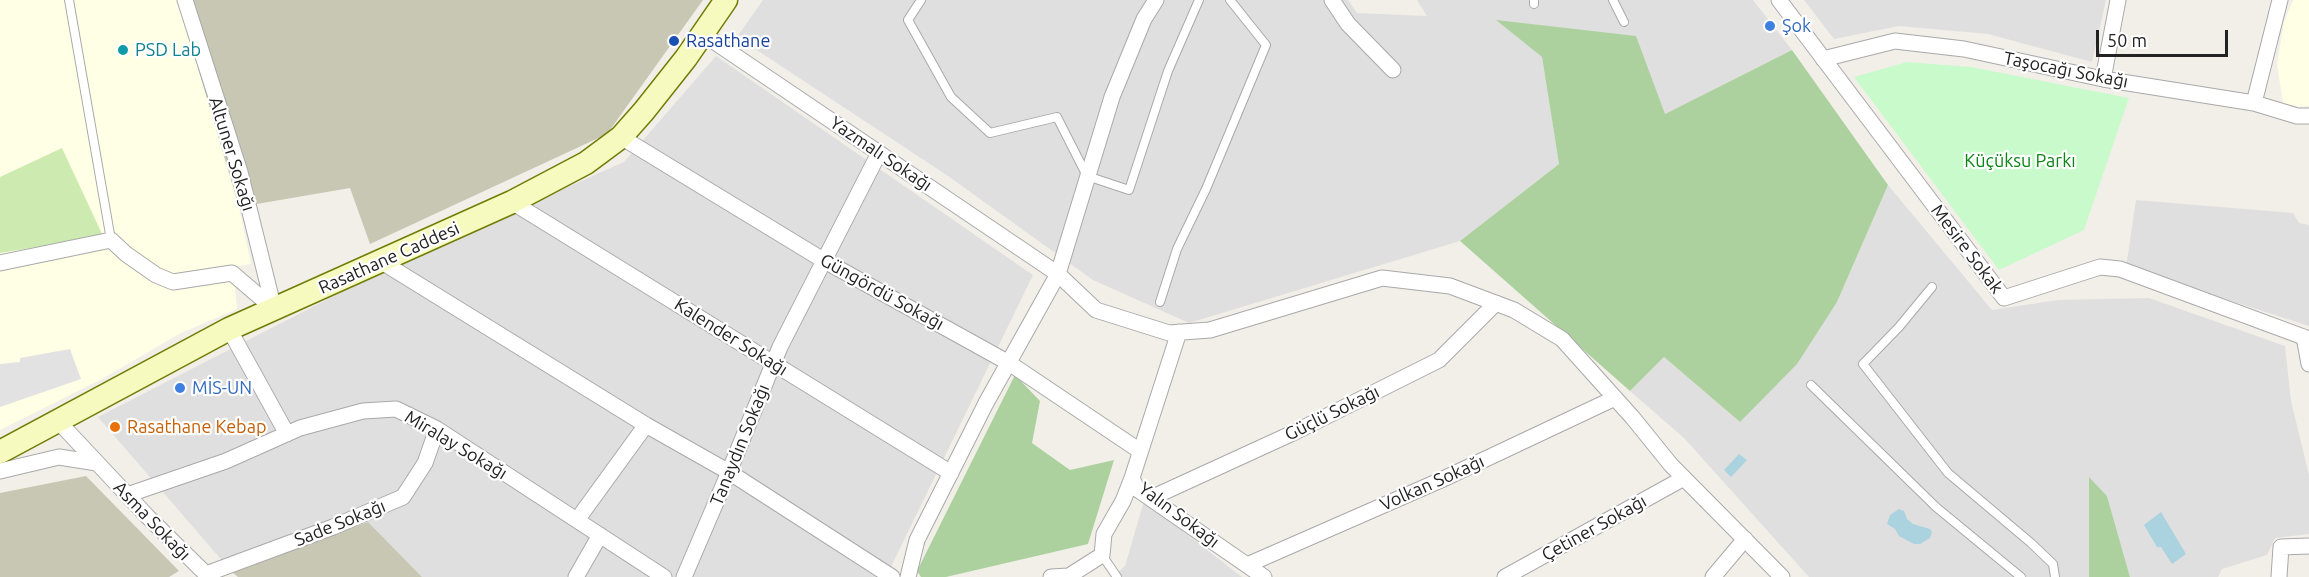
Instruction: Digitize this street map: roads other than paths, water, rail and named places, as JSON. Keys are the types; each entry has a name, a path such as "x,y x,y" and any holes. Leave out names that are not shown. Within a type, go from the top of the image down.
{"street":[{"name":"Altuner Sokağı","path":"185,0 240,172 274,309"},
{"name":"Rasathane Caddesi","path":"0,452 229,329 512,202 586,163 621,137 644,111 726,0"},
{"path":"908,577 917,540 986,403 1058,274 1112,98 1144,19 1156,0"},
{"path":"1332,0 1348,24 1393,70"},
{"name":"Mesire Sokak","path":"1779,0 2004,298 2100,267 2120,269 2306,338"},
{"path":"2103,79 2118,0"},
{"path":"2254,103 2280,0"},
{"name":"Yazmalı Sokağı","path":"703,34 1058,274 1096,310 1169,333 1210,330 1382,278 1450,286 1514,310 1562,339 1683,478 1782,577"},
{"name":"Taşocağı Sokağı","path":"1823,59 1895,41 1964,49 2103,79 2254,103 2297,116 2309,116"},
{"name":"Güngördü Sokağı","path":"621,137 823,260 1009,363 1140,451"},
{"name":"Tanaydın Sokağı","path":"684,577 773,363 879,153"},
{"name":"Kalender Sokağı","path":"512,202 951,473"},
{"path":"0,263 111,240 126,254 156,275 173,282 232,273 274,309"},
{"path":"382,262 646,425 729,472 892,577"},
{"name":"Güçlü Sokağı","path":"1151,498 1295,432 1439,360 1496,303"},
{"path":"229,329 287,434"},
{"name":"Yalın Sokağı","path":"1179,332 1132,478 1137,489 1264,577"},
{"path":"2306,338 2309,364"},
{"name":"Volkan Sokağı","path":"1247,565 1441,480 1615,398"},
{"name":"Miralay Sokağı","path":"127,495 226,460 300,428 363,411 396,410 437,429 664,577"},
{"name":"Asma Sokağı","path":"57,420 207,576"},
{"path":"577,520 646,425"},
{"name":"Sade Sokağı","path":"207,576 403,497 425,463 437,429"},
{"path":"0,471 59,457 97,464"},
{"path":"1051,577 1069,576 1102,555 1104,534 1123,501 1132,478"},
{"name":"Çetiner Sokağı","path":"1504,577 1683,478"},
{"path":"576,577 600,535"},
{"path":"1713,577 1745,539"},
{"path":"2279,577 2281,547 2309,546"}],"lane":[{"path":"69,0 111,240"},
{"path":"921,0 908,20 951,97 990,133 1057,117 1088,176 1129,190 1168,72 1199,0"},
{"path":"1160,302 1177,249 1206,189 1266,45 1230,0"},
{"path":"1612,0 1624,22"},
{"path":"1932,287 1899,327 1863,364 1948,473 2053,564 2055,577"},
{"path":"1811,386 1936,507 2021,577"},
{"path":"1102,555 1117,577"}],"water":[{"path":"1739,454 1747,460 1731,477 1724,470"},
{"path":"1899,509 1904,511 1907,519 1913,524 1930,529 1932,532 1930,538 1920,544 1914,544 1899,536 1895,529 1887,524 1890,515"},
{"path":"2161,512 2186,554 2172,564 2161,547 2157,547 2144,525"}],"place":[{"name":"Şok","path":"1770,26"},
{"name":"Rasathane","path":"674,41"},
{"name":"PSD Lab","path":"123,50"},
{"name":"MİS-UN","path":"180,388"},
{"name":"Rasathane Kebap","path":"115,427"}],"park label":[{"name":"Küçüksu Parkı","path":"2020,161"}]}
